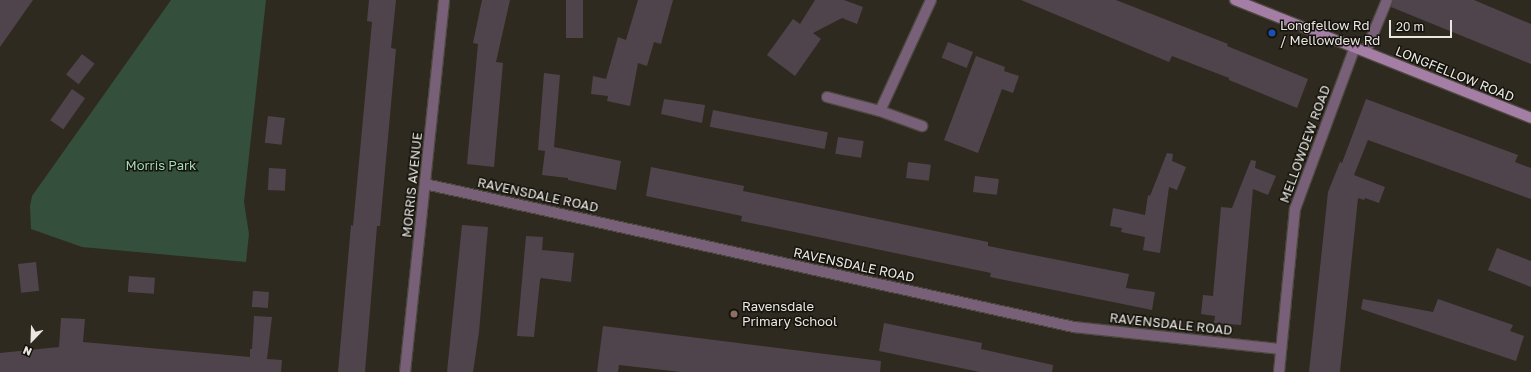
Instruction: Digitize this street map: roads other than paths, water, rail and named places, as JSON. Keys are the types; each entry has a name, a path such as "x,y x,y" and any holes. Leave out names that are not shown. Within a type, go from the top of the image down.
{"street":[{"name":"MORRIS AVENUE","path":"405,372 426,184 444,0"},
{"path":"880,111 931,0"},
{"name":"LONGFELLOW ROAD","path":"1236,0 1531,118"},
{"path":"1366,52 1387,0"},
{"name":"MELLOWDEW ROAD","path":"1279,372 1294,209 1354,47"},
{"path":"827,97 880,111 922,126"},
{"name":"RAVENSDALE ROAD","path":"426,184 1074,328 1281,349"}],"place":[{"name":"Longfellow Rd / Mellowdew Rd","path":"1272,33"},
{"name":"Ravensdale Primary School","path":"734,314"}],"park label":[{"name":"Morris Park","path":"161,165"}]}
